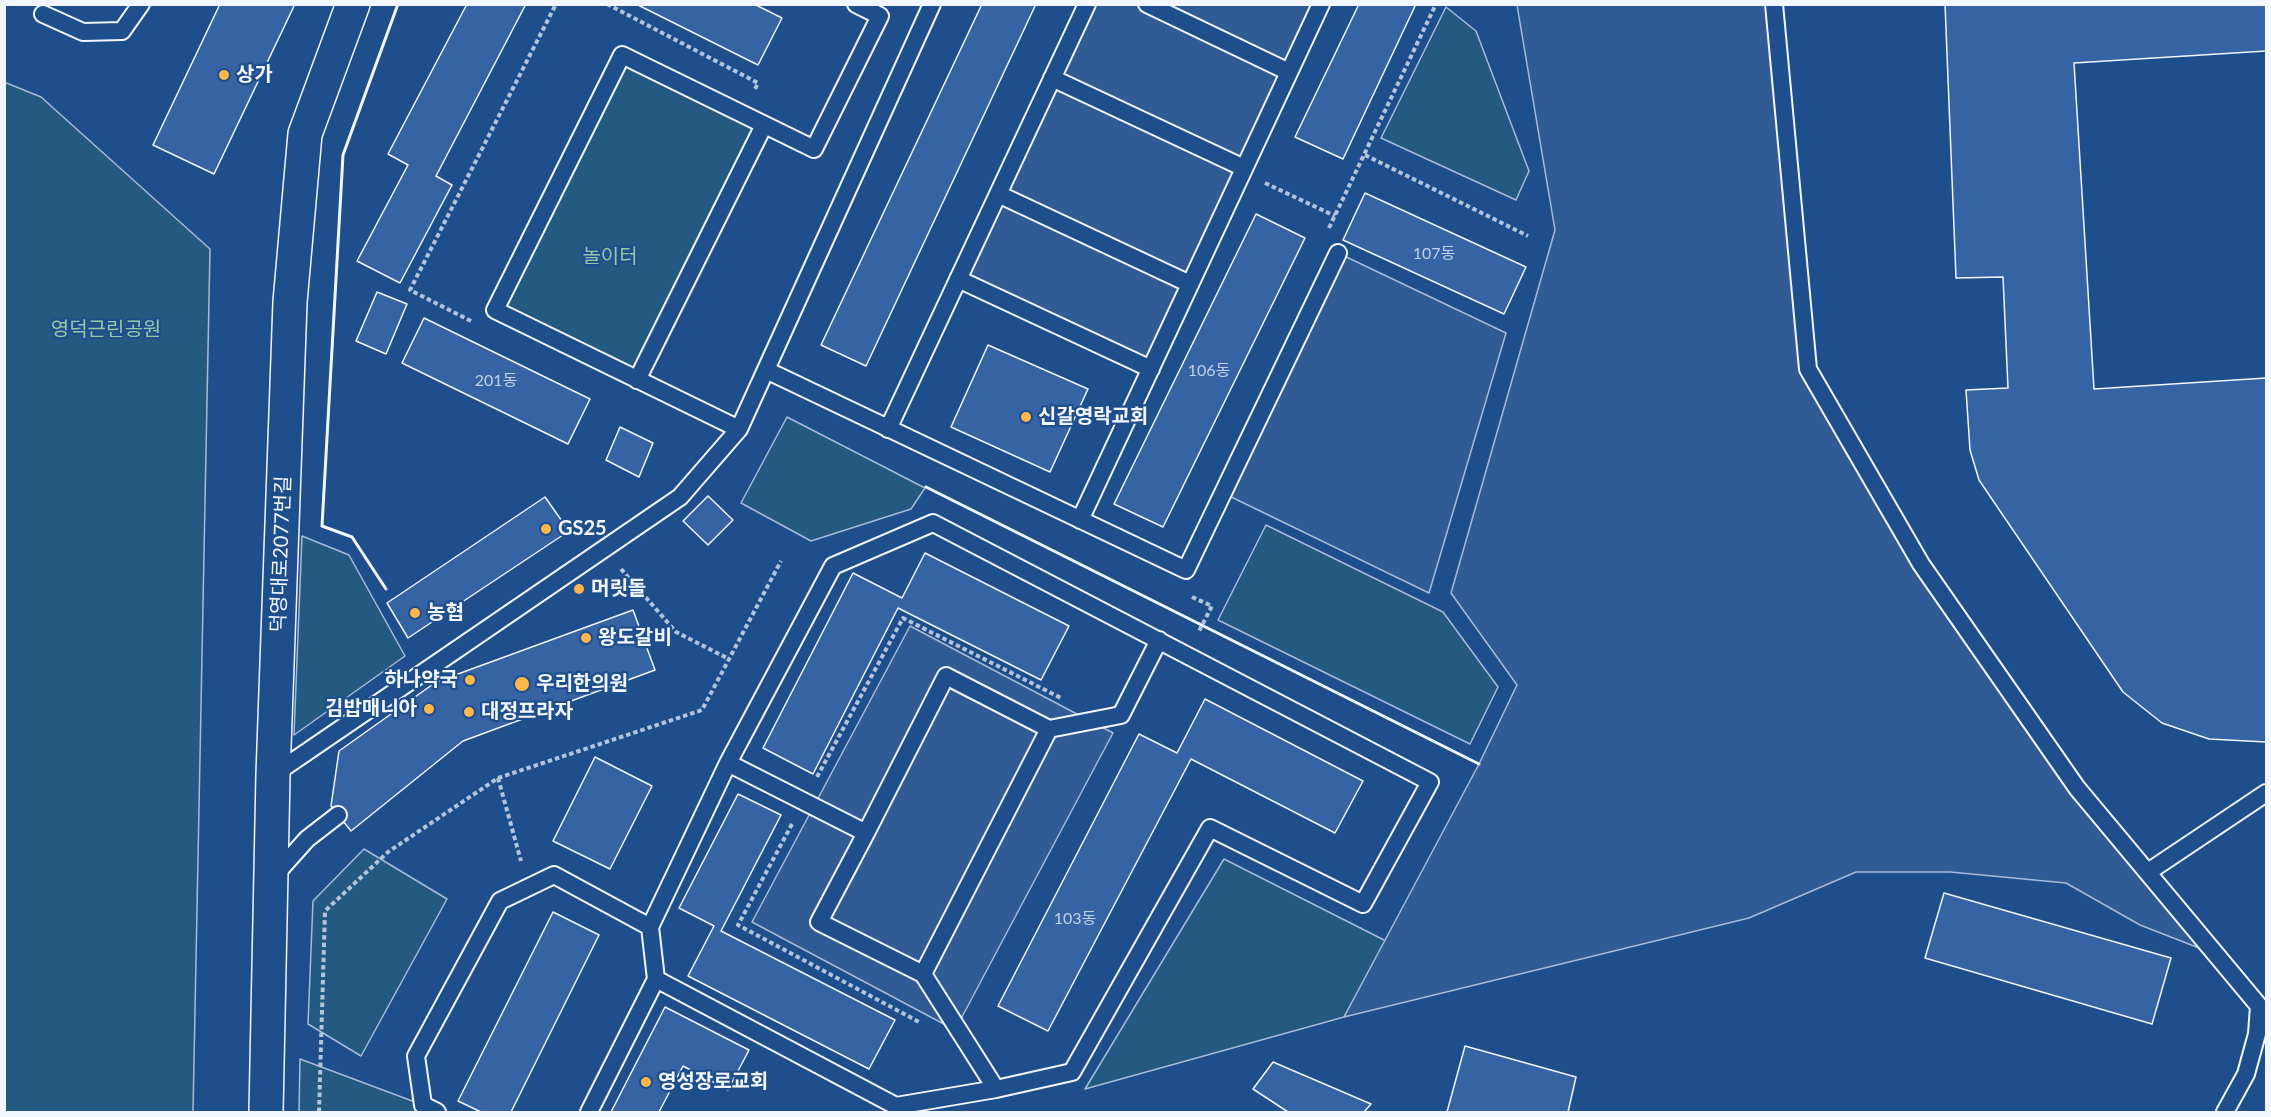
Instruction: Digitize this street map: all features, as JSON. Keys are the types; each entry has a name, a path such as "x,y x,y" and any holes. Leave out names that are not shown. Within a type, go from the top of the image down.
{"street":[{"name":"덕영대로2077번길","path":"266,1113 273,775 290,302 304,134 353,4"}],"lane":[{"path":"43,14 83,32 122,31 141,4"},
{"path":"739,429 495,310 622,55 814,149 880,16 856,4"},
{"path":"273,775 680,497 739,429 932,4"},
{"path":"888,429 1087,4"},
{"path":"1147,4 1289,72"},
{"path":"1080,520 1190,284 1250,174 1289,72 1321,4"},
{"path":"1774,4 1808,369 1921,564 2077,788 2263,1009 2246,1074 2225,1113"},
{"path":"1052,78 1250,174"},
{"path":"637,380 764,125"},
{"path":"998,194 1190,284"},
{"path":"766,370 1186,570 1338,253"},
{"path":"958,279 1151,369"},
{"path":"590,1113 656,979 650,927 728,763 833,566 933,523 1430,782 1363,904 1210,828 1072,1072 996,1089 896,1106 656,979"},
{"path":"996,1089 923,975 819,922 946,676 1049,729 1120,715 1159,640"},
{"path":"923,975 1049,729"},
{"path":"728,763 866,833"},
{"path":"2148,872 2266,793"},
{"path":"272,878 307,839 338,815"},
{"path":"437,1113 423,1105 416,1056 500,901 554,875 650,927"}],"path":[{"path":"472,322 410,290 556,4"},
{"path":"607,4 758,83"},
{"path":"1364,155 1528,236"},
{"path":"1250,174 1335,216"},
{"path":"319,1113 326,911 388,852 498,778 702,710 781,561"},
{"path":"620,567 676,632 729,659"},
{"path":"1190,596 1212,606"},
{"path":"498,778 529,887"}],"green space":[{"path":"1446,7 1476,31 1529,171 1516,200 1381,138"},
{"name":"놀이터","path":"622,55 764,125 637,380 495,310"},
{"name":"영덕근린공원","path":"4,82 41,97 210,249 193,1112 5,1112"},
{"path":"787,417 925,488 911,509 811,541 741,503"},
{"path":"1266,525 1443,612 1498,687 1470,744 1218,620"},
{"path":"302,536 349,555 405,656 294,735"},
{"path":"364,849 447,899 361,1056 308,1024 313,901"},
{"path":"1224,859 1386,941 1344,1017 1085,1089"},
{"path":"300,1059 423,1105 437,1112 299,1112"}],"shaded area":[{"path":"1087,5 1321,5 1151,369 958,279"},
{"path":"1517,5 1774,5 1808,369 1921,564 2077,788 2217,955 2140,925 2066,883 1950,872 1856,872 1749,918 1344,1017 1479,764 1517,685 1451,593 1555,230"},
{"path":"1338,253 1506,333 1429,593 1223,493"},
{"path":"910,626 1113,733 955,1030 752,922"}],"building":[{"name":"상가","path":"220,4 295,4 214,174 153,145"},
{"path":"467,4 526,4 436,176 452,185 400,283 357,261 408,165 388,154"},
{"path":"636,4 754,4 782,18 758,65"},
{"path":"982,4 1036,4 866,366 821,345"},
{"path":"1359,4 1416,4 1343,159 1295,137"},
{"path":"1945,4 2266,4 2266,51 2074,63 2094,389 2266,378 2266,742 2209,739 2162,723 2123,692 1979,480 1970,450 1966,390 2008,388 2003,277 1956,278"},
{"path":"1365,193 1526,267 1504,314 1343,240"},
{"path":"1256,214 1305,238 1163,527 1114,504"},
{"path":"377,292 407,304 386,354 356,341"},
{"path":"424,318 590,399 568,444 402,363"},
{"path":"988,345 1088,389 1050,472 951,427"},
{"path":"620,427 653,443 639,477 606,460"},
{"path":"708,496 733,520 708,545 683,521"},
{"path":"545,497 569,531 408,638 387,603"},
{"path":"925,553 1069,626 1041,680 898,608 813,774 763,748 853,573 902,598"},
{"name":"대정프라자","path":"633,610 655,670 463,741 351,831 331,806 339,751 436,682"},
{"path":"1205,699 1363,781 1335,833 1191,759 1048,1031 998,1006 1139,734 1177,753"},
{"path":"595,757 652,786 610,869 553,841"},
{"path":"738,794 781,815 721,931 895,1020 869,1069 688,976 714,926 679,908"},
{"path":"1944,893 2171,958 2152,1024 1925,958"},
{"path":"553,912 599,935 511,1112 481,1112 458,1101"},
{"path":"665,1007 749,1050 728,1090 683,1066 659,1112 611,1112"},
{"path":"1465,1046 1576,1077 1568,1112 1447,1112"},
{"path":"1273,1062 1371,1104 1364,1112 1288,1112 1253,1089"}],"wall":[{"path":"386,589 352,537 322,526 343,155 398,4"},
{"path":"926,487 1479,764"}],"place":[{"name":"상가","path":"224,75"},
{"name":"신갈영락교회","path":"1026,417"},
{"name":"GS25","path":"546,529"},
{"name":"머릿돌","path":"579,589"},
{"name":"농협","path":"415,613"},
{"name":"왕도갈비","path":"586,638"},
{"name":"하나약국","path":"470,680"},
{"name":"우리한의원","path":"522,684"},
{"name":"김밥매니아","path":"429,709"},
{"name":"대정프라자","path":"469,712"},
{"name":"영성장로교회","path":"646,1082"}]}
